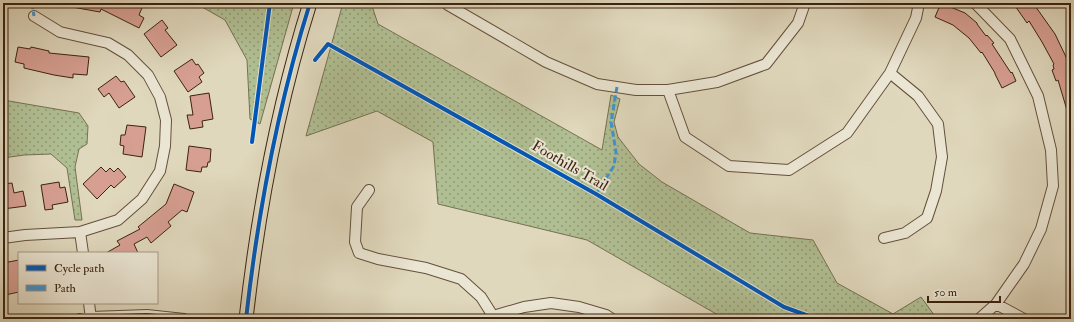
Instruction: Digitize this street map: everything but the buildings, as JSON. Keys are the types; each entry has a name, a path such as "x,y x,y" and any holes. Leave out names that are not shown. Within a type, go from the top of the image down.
{"main road":[{"path":"246,319 258,226 269,169 289,80 310,3"}],"street":[{"path":"448,3 448,5 546,62 597,84 636,90 668,90 717,82 766,64 798,24 805,3"},
{"path":"668,90 685,137 729,166 789,170 847,133 890,73 916,18 919,3"},
{"path":"974,3 1010,39 1038,96 1051,150 1053,186 1041,229 1024,264 996,304 979,319"},
{"path":"3,238 25,235 80,232 118,220 142,199 160,171 165,146 166,120 160,97 148,75 128,55 108,43 60,32 34,16"},
{"path":"884,238 905,233 927,218 936,191 942,157 938,124 918,96 890,73"},
{"path":"369,190 357,207 354,242 359,253 378,259 426,268 461,279 481,297 490,317 524,306 551,303 579,307 612,319"},
{"path":"80,232 83,252"},
{"path":"89,304 91,318"},
{"path":"996,304 1024,319"},
{"path":"80,319 147,315 184,319"}],"green space":[{"path":"195,3 294,3 260,124 250,119 247,60 225,20"},
{"path":"343,3 371,3 378,24 602,150 611,95 620,99 614,122 618,137 639,164 662,182 750,233 813,240 837,283 893,314 921,297 937,319 725,319 587,240 438,204 433,142 377,111 306,136"},
{"path":"3,100 79,113 88,126 87,144 79,149 75,167 82,220 75,220 67,168 51,154 24,155 3,158"}],"marked path":[{"path":"32,3 34,16"},
{"path":"596,194 614,166 616,152 611,122 617,87"}],"cycle path":[{"path":"252,142 270,3"},
{"path":"246,319 270,159 288,80 310,3"},
{"name":"Foothills Trail","path":"315,60 328,44 596,194 784,307 817,319"},
{"path":"80,319 91,317 147,315 184,319"}]}
